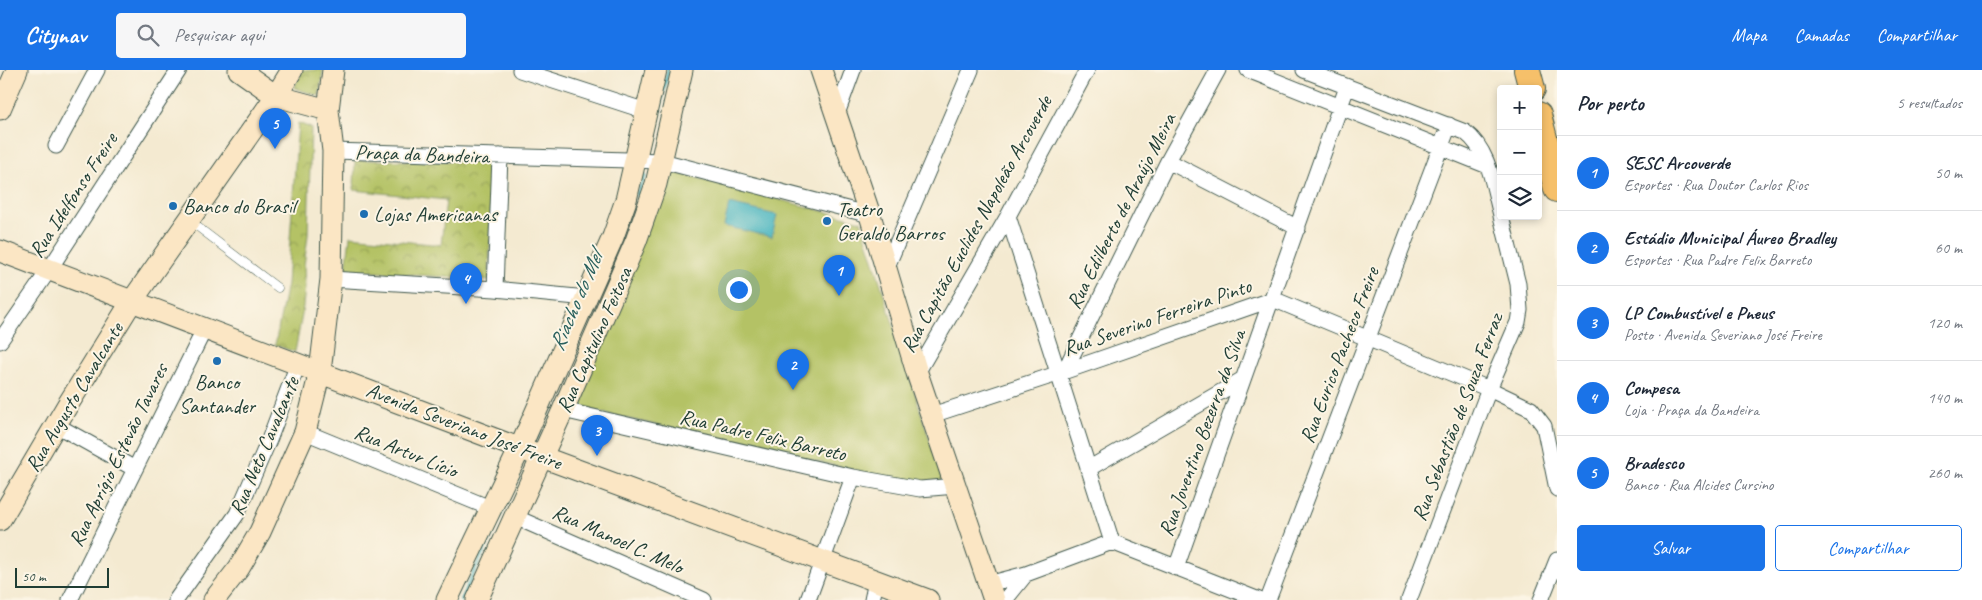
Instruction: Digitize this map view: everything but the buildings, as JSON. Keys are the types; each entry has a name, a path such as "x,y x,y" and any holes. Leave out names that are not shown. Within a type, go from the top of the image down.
{"highway":[{"path":"1527,70 1531,85"},
{"path":"1542,130 1557,188"}],"street":[{"path":"0,109 17,70"},
{"path":"56,146 96,70"},
{"name":"Rua Idelfonso Freire","path":"0,341 49,270 179,70"},
{"path":"240,70 276,96 328,110"},
{"name":"Rua Augusto Cavalcante","path":"0,520 132,301 276,96 292,70"},
{"name":"Praça da Bandeira","path":"320,372 331,279 332,151 328,110 333,70"},
{"path":"520,70 549,74 646,110"},
{"name":"Rua Capitulino Feitosa","path":"447,600 520,448 587,298 620,218 636,159 656,70"},
{"name":"Rua Capitulino Feitosa","path":"477,600 563,410 636,241 662,161 682,70"},
{"path":"821,70 870,214 917,373 991,592 1026,574 1112,542 1259,600"},
{"path":"837,114 853,70"},
{"path":"886,269 970,70"},
{"name":"Rua Capitão Euclides Napoleão Arcoverde","path":"917,373 1008,216 1087,70"},
{"name":"Rua Edilberto de Araújo Meira","path":"1060,373 1168,161 1218,70"},
{"path":"1248,70 1488,166"},
{"name":"Rua Sebastião de Souza Ferraz","path":"1304,70 1465,132 1477,143 1488,166 1497,201"},
{"name":"Rua Joventino Bezerra da Silva","path":"1176,568 1347,86"},
{"name":"Rua Eurico Pacheco Freire","path":"1268,600 1449,125"},
{"name":"Praça da Bandeira","path":"332,151 500,156 495,289"},
{"path":"500,156 662,161 870,214"},
{"path":"1168,161 1298,228"},
{"path":"1008,216 1060,373 1112,542"},
{"name":"Rua Sebastião de Souza Ferraz","path":"1409,600 1489,389 1518,322 1520,310 1518,284 1502,220"},
{"name":"Avenida Severiano José Freire","path":"0,251 822,561 874,590 928,600"},
{"path":"331,279 495,289 587,298"},
{"name":"Rua Severino Ferreira Pinto","path":"932,414 1060,373 1273,299 1531,408 1544,426 1557,489"},
{"name":"Rua Aprígio Estevão Tavares","path":"70,600 205,328"},
{"name":"Rua Neto Cavalcante","path":"176,600 237,514 270,440 298,364"},
{"name":"Rua Neto Cavalcante","path":"214,600 238,568 260,532 305,432 320,372"},
{"path":"1088,469 1243,379"},
{"name":"Rua Padre Felix Barreto","path":"563,410 852,477 920,489 956,486"},
{"path":"56,425 135,469"},
{"name":"Rua Artur Lício","path":"305,432 490,508"},
{"path":"808,600 852,477"},
{"name":"Rua Manoel C. Melo","path":"515,517 702,600"},
{"path":"1541,600 1557,560"},
{"path":"1005,600 1026,574"}],"lane":[{"path":"189,221 278,288"}],"green space":[{"path":"302,70 323,70 319,96 294,88"},
{"path":"298,123 311,128 308,235 304,266 305,288 295,352 275,345 287,284"},
{"path":"355,160 492,162 489,280 346,270 350,236 441,245 446,200 354,190"},
{"path":"666,170 861,221 942,480 916,484 594,411 576,405"}],"water":[{"path":"729,204 777,215 772,237 724,226"}],"waterway":[{"name":"Riacho do Mel","path":"649,153 668,70"},
{"name":"Riacho do Mel","path":"637,195 645,176"},
{"name":"Riacho do Mel","path":"536,438 552,402"},
{"name":"Riacho do Mel","path":"461,600 518,477"}],"place":[{"name":"Bradesco","path":"275,149"},
{"name":"Banco do Brasil","path":"173,206"},
{"name":"Lojas Americanas","path":"364,214"},
{"name":"Teatro Geraldo Barros","path":"827,221"},
{"name":"SESC Arcoverde","path":"839,296"},
{"name":"Compesa","path":"466,304"},
{"name":"Banco Santander","path":"217,361"},
{"name":"Estádio Municipal Áureo Bradley","path":"793,390"},
{"name":"LP Combustível e Pneus","path":"597,456"}]}
